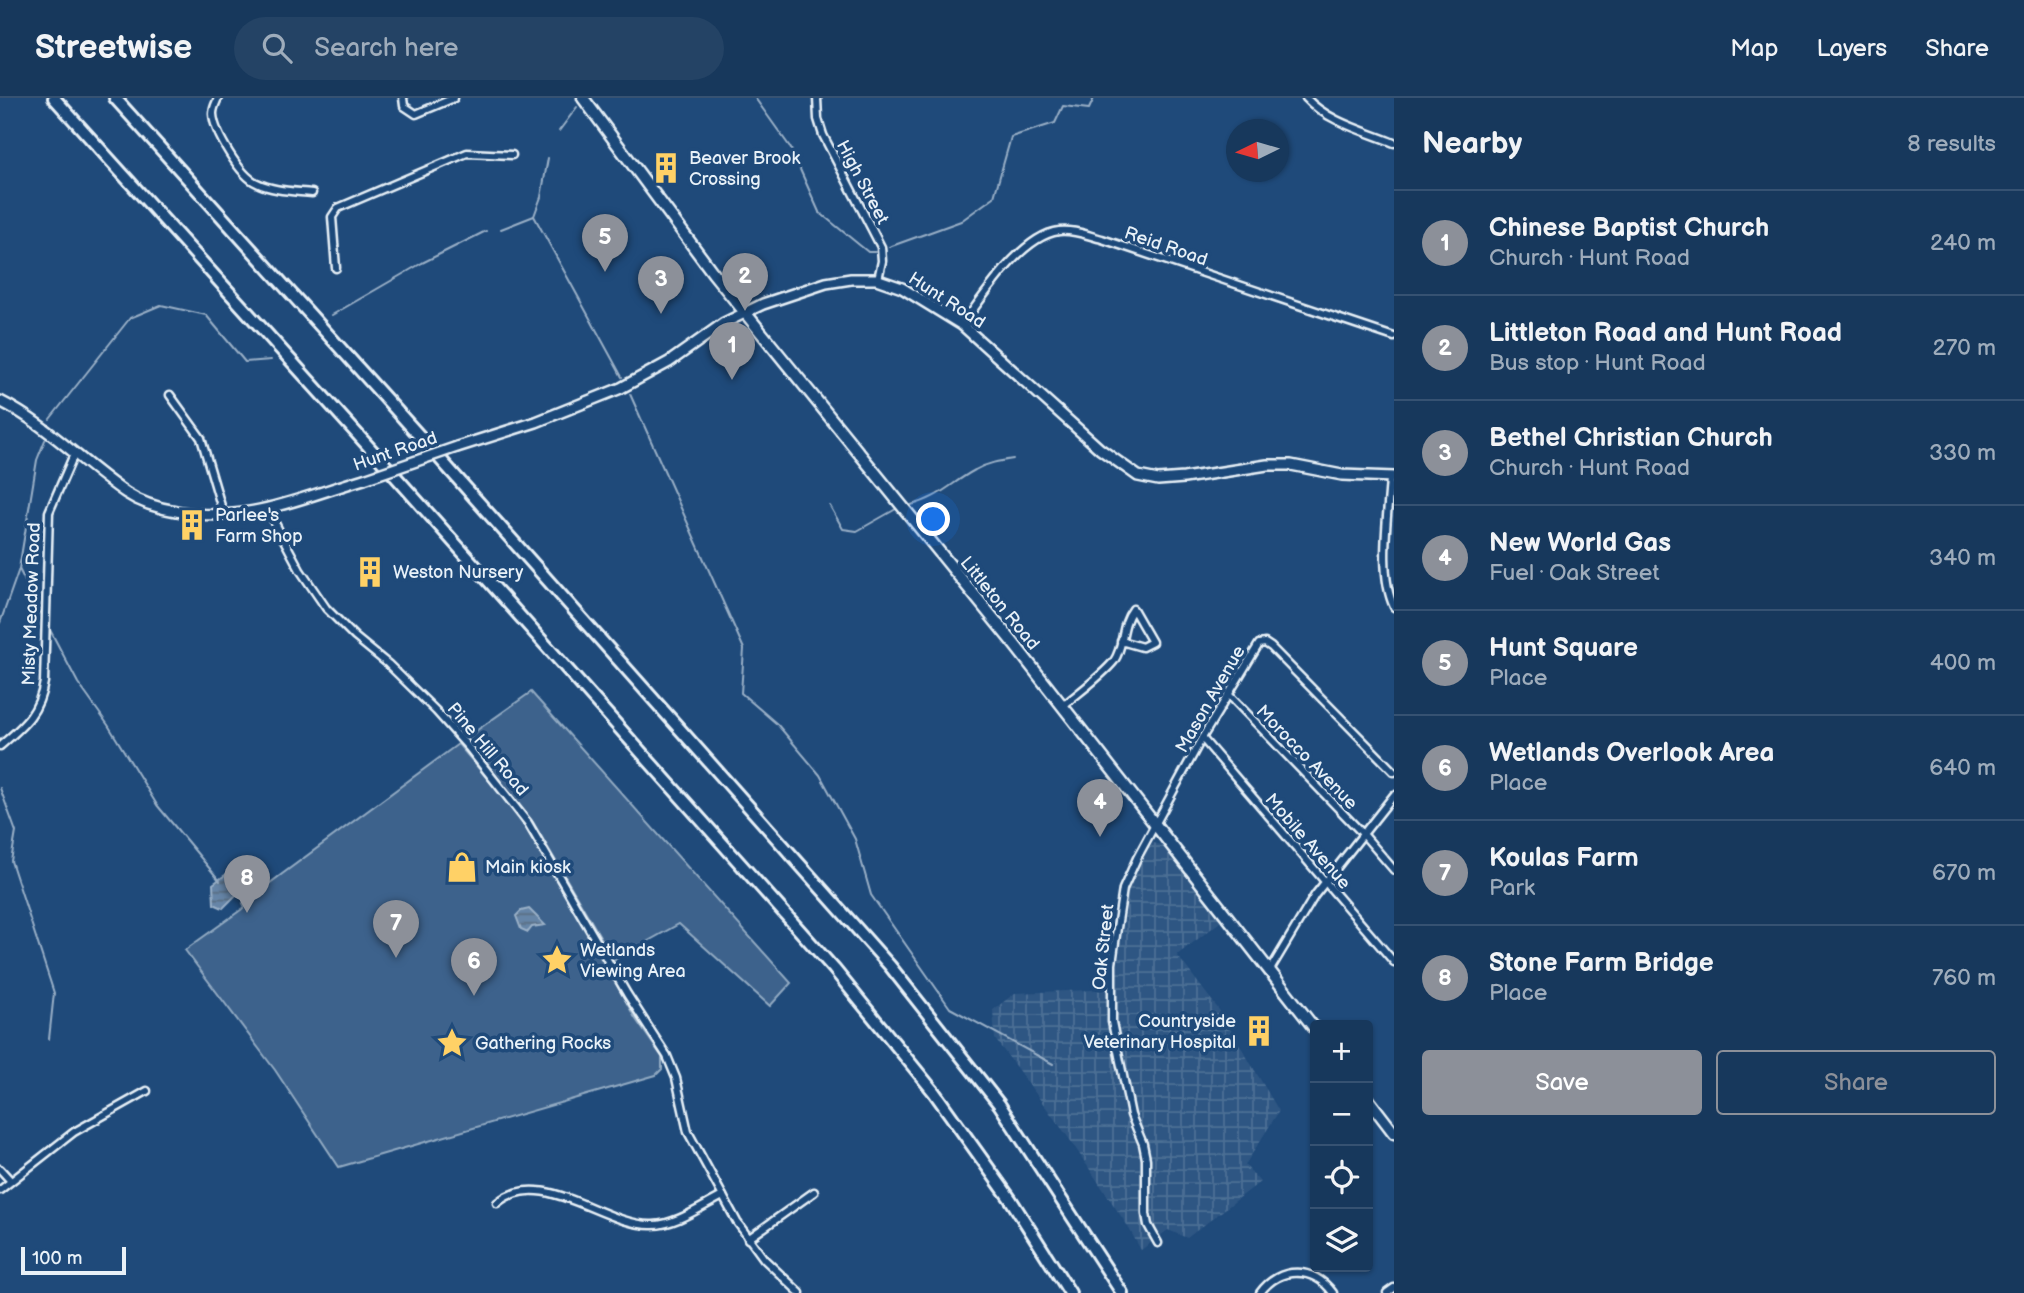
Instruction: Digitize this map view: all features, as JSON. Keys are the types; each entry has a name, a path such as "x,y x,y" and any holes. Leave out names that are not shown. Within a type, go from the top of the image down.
{"highway":[{"path":"54,98 396,477 886,1030 975,1148 1070,1293"},
{"path":"115,98 442,461 890,966 999,1104 1051,1180 1122,1293"}],"main road":[{"name":"Littleton Road","path":"583,98 744,312 1063,706 1310,1023"},
{"path":"1373,1106 1394,1133"}],"street":[{"path":"218,98 213,110 215,124 230,154 247,176 254,183 273,188 312,193"},
{"path":"403,98 404,106 416,114 454,98"},
{"name":"High Street","path":"817,98 818,119 827,144 881,247 882,261 878,279"},
{"path":"1306,98 1334,118 1393,141"},
{"path":"335,268 332,217 338,208 467,153 512,155"},
{"name":"Reid Road","path":"962,325 1023,251 1040,237 1059,230 1102,239 1394,337"},
{"name":"Hunt Road","path":"268,510 566,411 621,388 669,362 744,312 826,283 851,279 878,279 902,288 962,325 1100,449 1138,476 1158,480 1279,465 1342,475 1392,477"},
{"path":"170,395 201,438 224,516"},
{"path":"0,401 37,421 139,501 183,513 224,516 268,510"},
{"name":"Misty Meadow Road","path":"0,747 23,726 41,701 44,682 49,512 75,452"},
{"path":"1392,477 1385,568 1386,586 1394,607"},
{"name":"Pine Hill Road","path":"268,510 300,570 326,608 441,716 497,782 535,833 627,994 667,1056 676,1078 686,1127 723,1196 748,1239 764,1259 800,1293"},
{"path":"1063,706 1114,661 1125,620 1133,609 1152,642 1142,647 1121,641"},
{"name":"Mason Avenue","path":"1155,823 1259,644 1265,643 1394,772"},
{"name":"Morocco Avenue","path":"1228,694 1363,834 1394,870"},
{"name":"Mobile Avenue","path":"1202,738 1394,962"},
{"path":"1270,970 1325,882 1394,795"},
{"name":"Oak Street","path":"1155,823 1123,889 1112,964 1112,1023 1131,1115 1146,1159 1148,1225 1158,1243"},
{"path":"0,1190 74,1132 147,1091"},
{"path":"0,1170 10,1180"},
{"path":"497,1203 516,1192 540,1192 565,1198 629,1222 653,1225 670,1222 723,1196"},
{"path":"748,1239 814,1192"},
{"path":"1259,1293 1276,1277 1300,1272 1318,1278 1333,1293"},
{"path":"1387,1293 1394,1287"}],"shaded area":[{"path":"531,692 791,983 770,1006 679,924 614,960 533,822 466,738"},
{"path":"458,744 526,829 585,926 635,1018 662,1057 662,1069 656,1075 339,1167 275,1070 185,950 245,907 243,903"},
{"path":"1154,843 1169,847 1224,919 1177,955 1219,1010 1279,1111 1245,1165 1260,1182 1187,1238 1168,1230 1141,1250 1068,1137 995,1039 993,1010 1015,993 1115,989 1128,892 1147,848"},
{"path":"228,873 245,875 243,888 223,908 214,904 213,884"},
{"path":"529,909 545,925 532,927 528,932 521,929 516,916"}],"waterway":[{"path":"755,98 790,147 819,212 868,252 875,252"},
{"path":"889,247 961,221 994,197 1011,137 1055,123 1063,106 1089,109 1094,98"},
{"path":"559,131 577,107"},
{"path":"501,229 534,216 541,197 548,158"},
{"path":"534,216 622,377"},
{"path":"332,315 422,263 486,231"},
{"path":"50,419 130,318 161,305 206,315 245,362 271,360"},
{"path":"630,394 744,649 741,693 777,724 820,775 855,839 871,895 950,1008 1053,1064"},
{"path":"0,623 19,569 37,460 45,440"},
{"path":"911,505 937,495 980,468 1013,459"},
{"path":"830,506 843,529 857,531 896,509"},
{"path":"19,569 43,617"},
{"path":"49,628 78,683 108,725 157,805 220,881"},
{"path":"0,788 16,832 11,861 54,993 49,1039"}],"place":[{"name":"Beaver Brook Crossing","path":"666,168"},
{"name":"Hunt Square","path":"605,272"},
{"name":"Littleton Road and Hunt Road","path":"745,311"},
{"name":"Bethel Christian Church","path":"661,314"},
{"name":"Chinese Baptist Church","path":"732,380"},
{"name":"Parlee's Farm Shop","path":"192,525"},
{"name":"Weston Nursery","path":"370,572"},
{"name":"New World Gas","path":"1100,837"},
{"name":"Main kiosk","path":"462,867"},
{"name":"Stone Farm Bridge","path":"247,913"},
{"name":"Koulas Farm","path":"396,958"},
{"name":"Wetlands Viewing Area","path":"557,960"},
{"name":"Wetlands Overlook Area","path":"474,996"},
{"name":"Countryside Veterinary Hospital","path":"1259,1031"},
{"name":"Gathering Rocks","path":"452,1043"}]}
